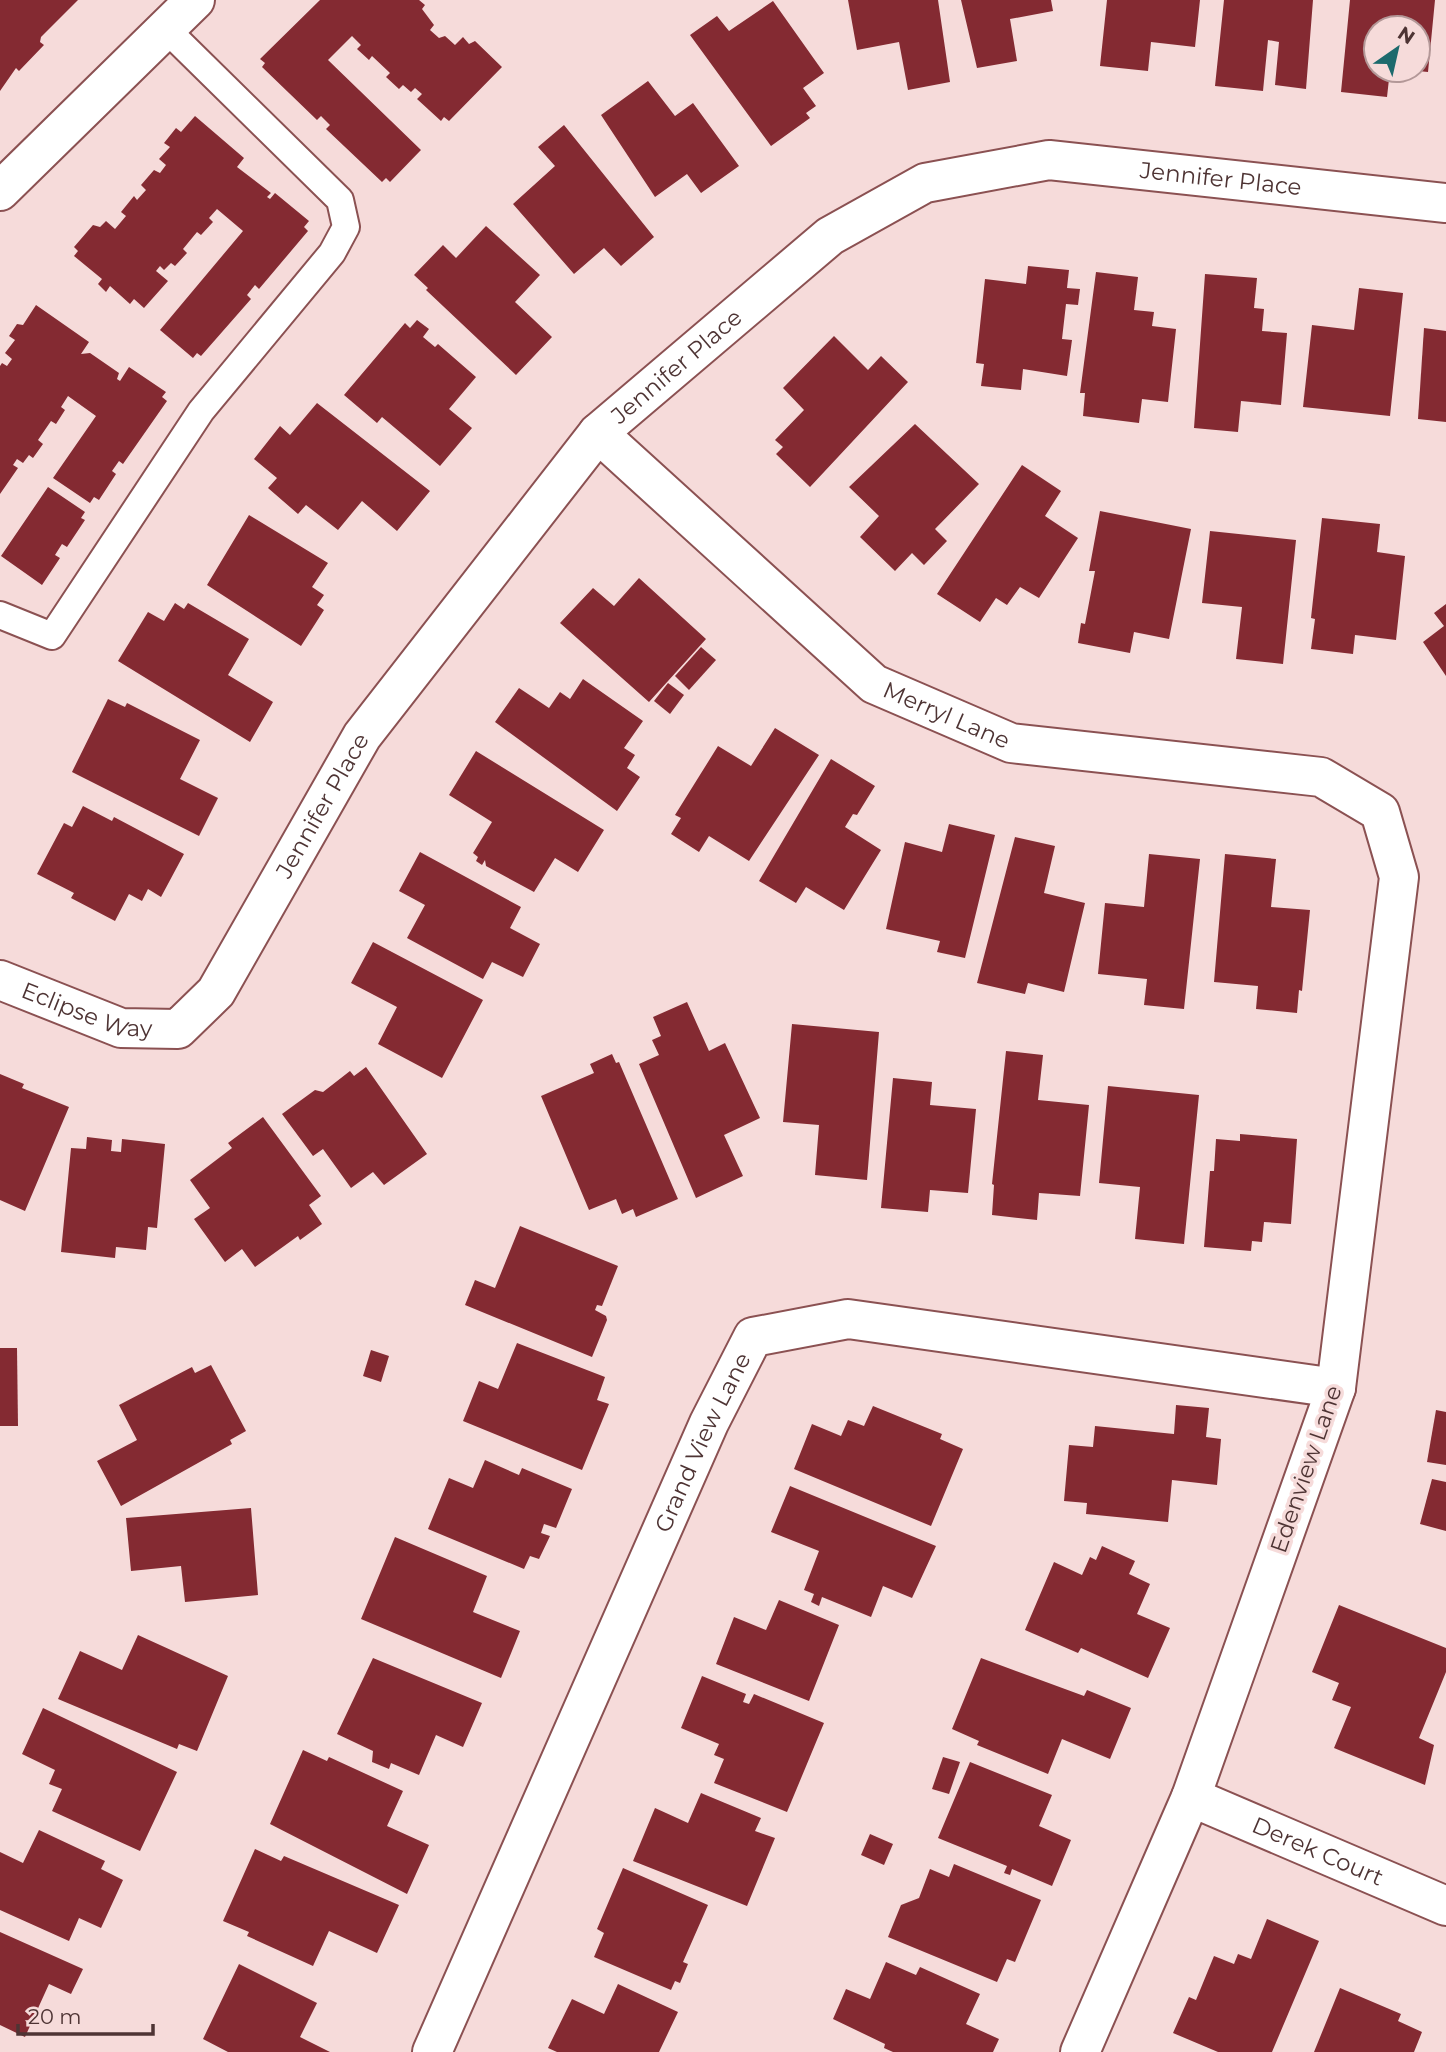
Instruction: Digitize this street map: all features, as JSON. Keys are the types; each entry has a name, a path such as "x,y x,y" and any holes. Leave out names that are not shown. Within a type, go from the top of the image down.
{"street":[{"path":"0,191 193,1"},
{"name":"Jennifer Place","path":"178,1028 216,992 362,736 598,433 830,236 925,183 1049,160 1446,203"},
{"name":"Merryl Lane","path":"598,433 874,684 1011,743 1321,777 1380,812"},
{"name":"Edenview Lane","path":"1080,2052 1191,1797 1336,1388 1399,877 1380,812"},
{"name":"Eclipse Way","path":"0,980 121,1028 178,1028"},
{"name":"Grand View Lane","path":"432,2052 704,1435 753,1336 848,1319 1336,1388"},
{"name":"Derek Court","path":"1191,1797 1446,1906"}],"lane":[{"path":"0,615 52,636 201,411 332,253 346,227 340,200 166,29"}],"building":[{"path":"0,0 78,0 41,37 40,42 44,45 19,71 16,68 0,91"},
{"path":"320,0 419,0 425,5 422,9 434,25 430,30 439,38 445,36 455,45 463,37 469,44 475,41 502,67 449,121 444,117 441,121 417,99 422,94 415,88 411,92 403,85 399,89 386,77 390,73 372,56 369,60 357,49 361,45 352,36 328,60 421,150 390,182 386,178 382,182 326,129 330,125 321,116 317,120 262,67 265,63 260,59"},
{"path":"848,0 938,0 950,82 908,90 899,42 857,50"},
{"path":"961,0 1051,0 1053,11 1010,19 1017,61 977,68"},
{"path":"1107,0 1200,0 1195,47 1151,42 1148,71 1100,66"},
{"path":"1224,0 1313,0 1306,89 1275,85 1279,42 1268,40 1263,91 1215,86"},
{"path":"1350,0 1435,0 1432,31 1432,14 1362,14 1362,84 1388,84 1387,97 1341,92"},
{"path":"773,1 824,73 803,88 816,106 806,113 810,118 771,146 690,35 717,16 729,31"},
{"path":"648,81 675,116 693,103 739,166 701,193 687,174 655,197 601,115"},
{"path":"195,116 244,158 237,167 271,193 267,197 270,199 275,193 309,221 304,227 308,231 259,289 255,285 247,295 251,299 201,356 197,353 193,358 160,330 243,231 217,209 209,218 213,222 201,235 197,232 183,249 187,253 175,266 171,263 164,270 160,266 156,271 168,281 144,308 134,299 130,304 110,286 106,292 98,284 102,279 74,256 78,251 74,247 93,225 100,227 106,221 115,229 126,216 121,212 134,196 137,200 146,190 141,185 154,170 160,173 166,165 159,159 170,147 164,143 176,128 181,132"},
{"path":"564,125 654,237 621,266 604,248 574,274 513,204 555,166 538,147"},
{"path":"486,226 540,275 515,302 552,337 516,375 426,290 428,288 414,275 443,245 456,258"},
{"path":"1028,266 1069,270 1067,288 1080,289 1078,305 1066,304 1062,339 1072,340 1067,376 1023,369 1021,390 981,386 984,364 976,363 985,279 1026,284"},
{"path":"1096,272 1138,277 1134,310 1154,312 1152,326 1176,329 1168,402 1142,399 1139,423 1083,416 1085,393 1080,393"},
{"path":"1205,274 1257,278 1254,308 1264,309 1262,331 1287,333 1281,405 1241,401 1238,432 1194,428"},
{"path":"1359,288 1403,293 1390,416 1303,407 1312,325 1354,330"},
{"path":"36,305 89,342 81,354 90,353 119,373 117,379 120,381 129,367 166,392 162,397 167,401 123,464 119,461 112,471 116,474 99,500 94,497 90,503 53,478 96,416 68,396 61,407 65,410 56,424 51,421 38,440 43,444 33,458 29,455 23,463 17,459 13,465 18,468 0,494 0,366 2,363 7,366 12,359 5,353 15,340 9,336 17,324 23,325"},
{"path":"417,320 429,329 423,337 435,347 438,344 476,377 449,409 472,428 440,466 382,417 377,423 344,395 405,323 410,328"},
{"path":"1424,328 1446,331 1446,422 1418,419"},
{"path":"834,336 868,370 881,356 908,382 810,487 776,454 783,447 775,440 804,410 783,388"},
{"path":"317,403 430,491 397,531 362,501 338,530 306,505 298,514 268,488 277,478 254,459 280,426 290,435"},
{"path":"915,424 979,484 935,529 947,541 924,565 912,553 895,571 860,537 879,516 849,487"},
{"path":"1022,465 1061,491 1045,516 1078,538 1039,598 1020,587 1007,605 996,598 980,622 937,594"},
{"path":"48,487 85,512 81,518 85,520 67,547 62,544 55,555 60,558 42,585 1,556"},
{"path":"1100,511 1191,529 1169,639 1134,632 1130,653 1078,643 1081,623 1085,624 1095,571 1089,571"},
{"path":"249,515 328,563 312,587 324,595 317,605 324,610 301,646 207,585"},
{"path":"1322,518 1380,524 1377,552 1405,556 1396,640 1355,635 1353,654 1311,649 1315,619 1311,618"},
{"path":"1210,531 1296,540 1283,664 1236,659 1242,607 1202,603"},
{"path":"639,578 706,639 649,702 560,623 593,588 614,606"},
{"path":"175,603 184,609 188,603 249,639 228,675 273,702 250,742 118,661 148,612 164,621"},
{"path":"1446,604 1446,676 1423,642 1444,626 1434,613"},
{"path":"701,647 716,660 689,690 675,676"},
{"path":"583,679 643,721 624,748 635,755 627,768 640,777 617,811 495,722 519,688 549,708 560,692 570,699"},
{"path":"668,683 684,695 670,714 654,701"},
{"path":"108,699 125,707 127,703 200,740 180,779 218,798 199,836 72,772"},
{"path":"775,728 819,755 749,861 709,836 699,852 671,834 681,818 675,815 718,746 751,766"},
{"path":"476,751 604,830 578,872 555,858 534,892 486,866 485,860 482,865 476,861 478,857 473,853 492,822 449,795"},
{"path":"831,759 875,786 857,815 853,814 845,827 881,850 844,910 806,887 796,903 759,881"},
{"path":"83,806 112,821 114,817 184,854 161,897 148,889 142,901 129,894 115,921 71,898 74,893 37,874 64,823 72,827"},
{"path":"949,824 995,835 965,958 937,952 940,941 886,929 905,842 942,852"},
{"path":"1015,837 1055,846 1044,893 1085,903 1064,992 1028,983 1025,994 977,983"},
{"path":"420,852 521,907 510,928 540,944 523,977 492,962 483,979 407,938 425,905 399,891"},
{"path":"1149,854 1200,859 1184,1009 1144,1005 1147,979 1098,974 1105,903 1144,907"},
{"path":"1225,854 1276,859 1271,907 1310,910 1302,991 1299,990 1297,1013 1256,1009 1258,986 1214,982"},
{"path":"373,942 483,1000 442,1078 378,1044 397,1007 351,983"},
{"path":"687,1002 709,1051 725,1043 760,1118 724,1135 743,1176 696,1198 639,1064 659,1055 652,1040 661,1036 653,1017"},
{"path":"792,1024 879,1032 867,1180 815,1175 819,1125 783,1122"},
{"path":"1006,1051 1043,1055 1038,1100 1089,1105 1080,1196 1039,1193 1037,1220 992,1215 992,1184"},
{"path":"612,1054 616,1063 619,1062 678,1199 636,1217 633,1209 622,1214 616,1199 589,1210 541,1096 594,1073 590,1064"},
{"path":"366,1067 427,1154 384,1185 373,1172 351,1188 323,1149 313,1156 282,1114 315,1090 323,1092 350,1071 354,1076"},
{"path":"0,1074 24,1084 22,1088 69,1107 25,1211 0,1200"},
{"path":"893,1078 932,1082 930,1105 976,1109 968,1193 930,1190 928,1212 881,1208"},
{"path":"1108,1086 1199,1095 1184,1244 1135,1239 1140,1187 1099,1183"},
{"path":"263,1117 321,1196 309,1205 322,1224 300,1240 298,1236 255,1267 242,1249 225,1262 194,1219 210,1208 190,1180 232,1148 228,1143"},
{"path":"1240,1134 1297,1139 1291,1224 1264,1222 1262,1242 1252,1241 1251,1251 1204,1247 1210,1171 1214,1171 1216,1139 1240,1141"},
{"path":"87,1137 112,1140 111,1151 121,1152 122,1139 165,1144 157,1228 148,1227 146,1250 116,1247 115,1258 61,1252 71,1148 86,1149"},
{"path":"520,1226 618,1266 602,1306 597,1305 595,1310 606,1316 607,1320 592,1357 465,1305 475,1280 495,1288"},
{"path":"517,1343 605,1377 597,1400 609,1404 582,1470 463,1421 479,1381 498,1389"},
{"path":"0,1348 17,1348 18,1426 0,1426"},
{"path":"371,1350 389,1356 381,1382 363,1376"},
{"path":"211,1365 246,1431 230,1440 232,1444 121,1506 97,1461 137,1440 119,1405 192,1367 195,1373"},
{"path":"1176,1405 1209,1408 1206,1437 1221,1439 1217,1485 1172,1480 1168,1522 1086,1514 1087,1503 1064,1501 1069,1445 1093,1447 1095,1426 1174,1434"},
{"path":"873,1406 942,1434 940,1439 963,1449 931,1526 794,1469 812,1424 841,1436 848,1420 864,1426"},
{"path":"1436,1410 1446,1412 1446,1465 1427,1462"},
{"path":"485,1460 519,1475 522,1468 572,1489 556,1528 544,1524 541,1533 550,1536 539,1559 530,1556 524,1569 428,1529 449,1478 473,1488"},
{"path":"1432,1479 1446,1482 1446,1531 1420,1524"},
{"path":"790,1486 936,1546 912,1598 883,1586 871,1617 822,1597 819,1606 811,1602 814,1594 804,1590 819,1551 771,1532"},
{"path":"251,1508 258,1595 185,1602 181,1566 131,1571 126,1518"},
{"path":"395,1537 487,1576 473,1612 520,1631 501,1678 361,1619"},
{"path":"1102,1546 1135,1561 1129,1574 1150,1584 1137,1614 1170,1628 1148,1678 1081,1648 1078,1653 1025,1630 1054,1562 1082,1575 1090,1557 1096,1560"},
{"path":"779,1600 839,1625 809,1701 716,1664 734,1617 766,1630"},
{"path":"1339,1605 1446,1648 1446,1672 1419,1738 1434,1745 1425,1785 1334,1748 1351,1707 1332,1700 1339,1683 1312,1672"},
{"path":"138,1635 228,1676 197,1751 179,1744 177,1749 58,1699 80,1651 122,1670"},
{"path":"373,1658 482,1703 463,1747 436,1735 419,1775 391,1763 389,1769 372,1762 373,1751 337,1734"},
{"path":"981,1658 1084,1696 1087,1690 1131,1708 1110,1759 1062,1739 1048,1774 977,1745 979,1741 952,1729"},
{"path":"702,1676 746,1694 743,1702 749,1704 754,1694 824,1723 787,1812 714,1783 724,1759 714,1755 719,1744 681,1728"},
{"path":"43,1708 177,1772 140,1851 52,1811 62,1789 49,1784 55,1770 22,1754"},
{"path":"303,1750 327,1761 329,1757 403,1791 387,1826 429,1845 407,1894 270,1824"},
{"path":"943,1757 960,1762 949,1794 932,1789"},
{"path":"970,1762 1052,1795 1039,1826 1071,1840 1052,1886 1012,1869 1010,1875 1004,1873 1007,1866 938,1838"},
{"path":"701,1793 761,1818 755,1831 775,1838 747,1906 633,1861 655,1808 688,1823"},
{"path":"39,1830 105,1861 101,1869 123,1880 101,1928 79,1918 69,1941 0,1910 0,1852 23,1863"},
{"path":"870,1834 893,1844 884,1865 861,1855"},
{"path":"255,1849 281,1861 284,1856 399,1905 377,1953 329,1931 313,1966 247,1936 249,1932 223,1921"},
{"path":"954,1864 1041,1900 1015,1962 1007,1959 997,1982 888,1937 901,1905 919,1898 930,1869 949,1877"},
{"path":"623,1868 708,1905 683,1962 688,1964 680,1983 675,1981 671,1990 594,1957 604,1933 597,1929"},
{"path":"1267,1919 1319,1941 1272,2052 1218,2052 1173,2033 1189,1997 1196,2000 1214,1956 1234,1964 1238,1954 1251,1959"},
{"path":"0,1932 83,1969 71,1994 49,1984 25,2037 0,2025"},
{"path":"886,1962 916,1975 920,1967 980,1994 966,2024 999,2039 993,2052 893,2052 884,2048 885,2044 833,2019 846,1989 870,1999"},
{"path":"239,1964 317,2003 300,2037 330,2052 228,2052 203,2039"},
{"path":"618,1984 678,2012 659,2052 557,2052 548,2048 572,1999 604,2014"},
{"path":"1340,1988 1401,2014 1398,2021 1422,2032 1414,2052 1314,2052"}]}
